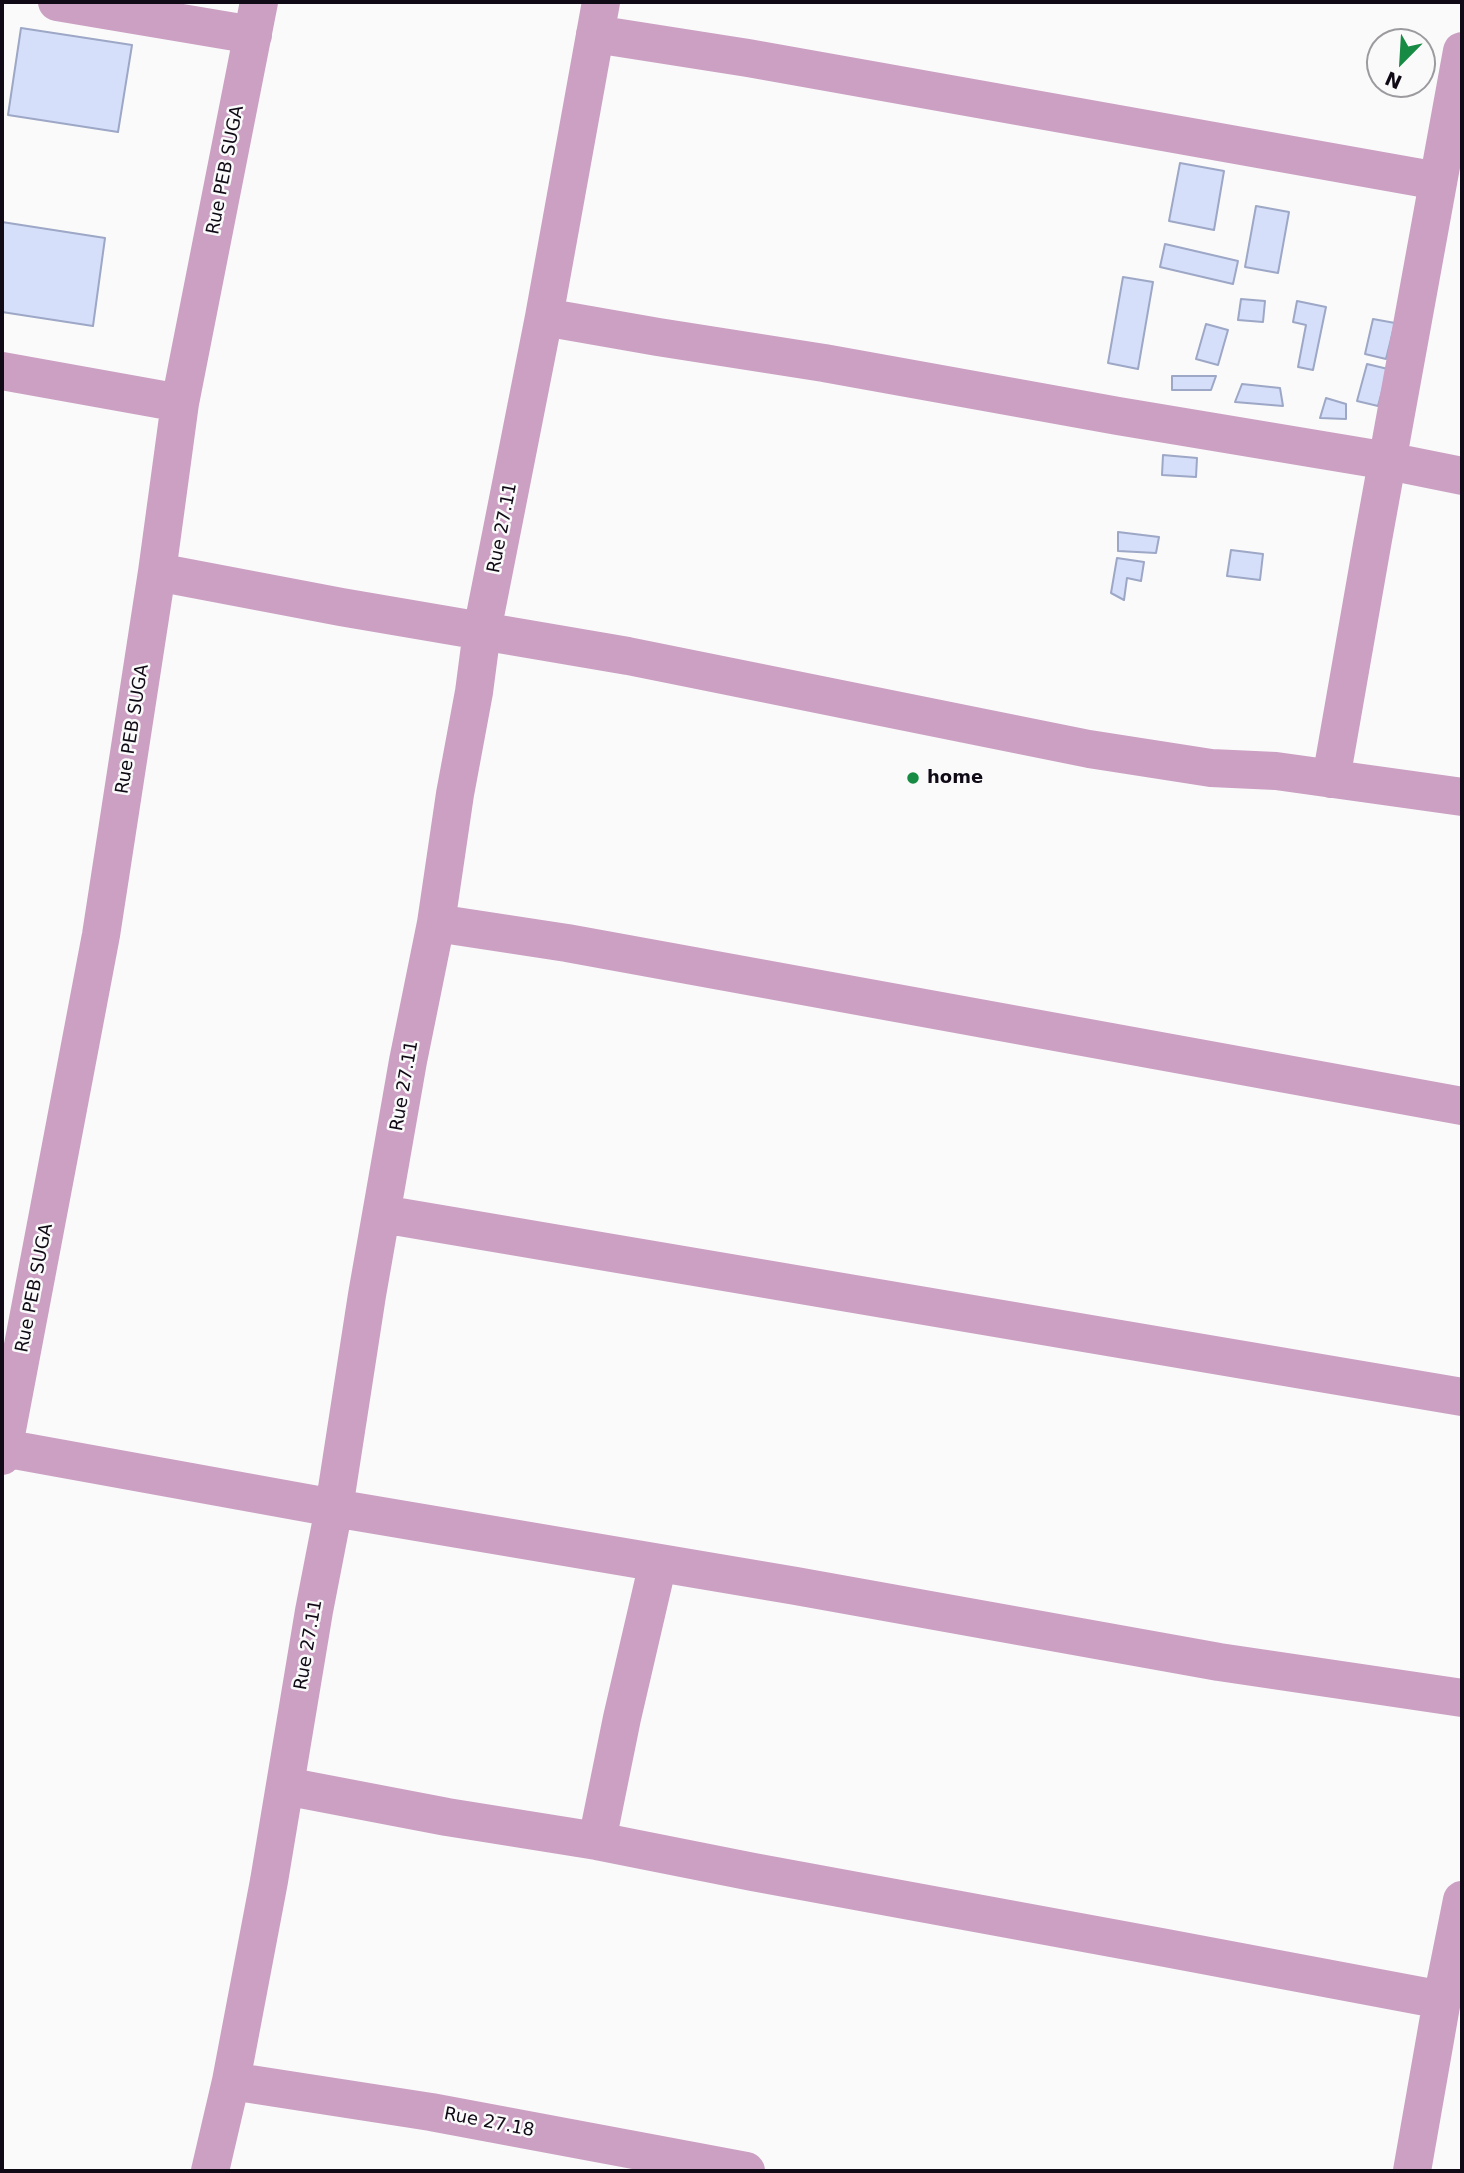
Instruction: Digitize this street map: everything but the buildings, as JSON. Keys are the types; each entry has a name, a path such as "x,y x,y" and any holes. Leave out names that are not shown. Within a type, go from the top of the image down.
{"street":[{"path":"57,2 256,18"},
{"name":"Rue PEB SUGA","path":"3,1452 101,936 180,403 256,18"},
{"path":"598,18 748,58 1438,181"},
{"name":"Rue 27.11","path":"210,2171 232,2081 334,1508 367,1295 408,1060 436,923 482,631 544,317 598,18"},
{"path":"1331,779 1462,51"},
{"path":"544,317 1388,461 1462,476"},
{"path":"2,371 180,403"},
{"path":"157,572 628,656 1089,749 1211,768 1276,772 1462,797"},
{"path":"436,923 568,943 1462,1106"},
{"path":"382,1214 1462,1396"},
{"path":"3,1452 1219,1662 1462,1698"},
{"path":"597,1841 657,1563"},
{"path":"285,1786 447,1817 597,1841 1442,2000"},
{"path":"1412,2171 1462,1900"},
{"name":"Rue 27.18","path":"232,2081 431,2112 746,2171"}],"place":[{"name":"home","path":"913,778"}]}
